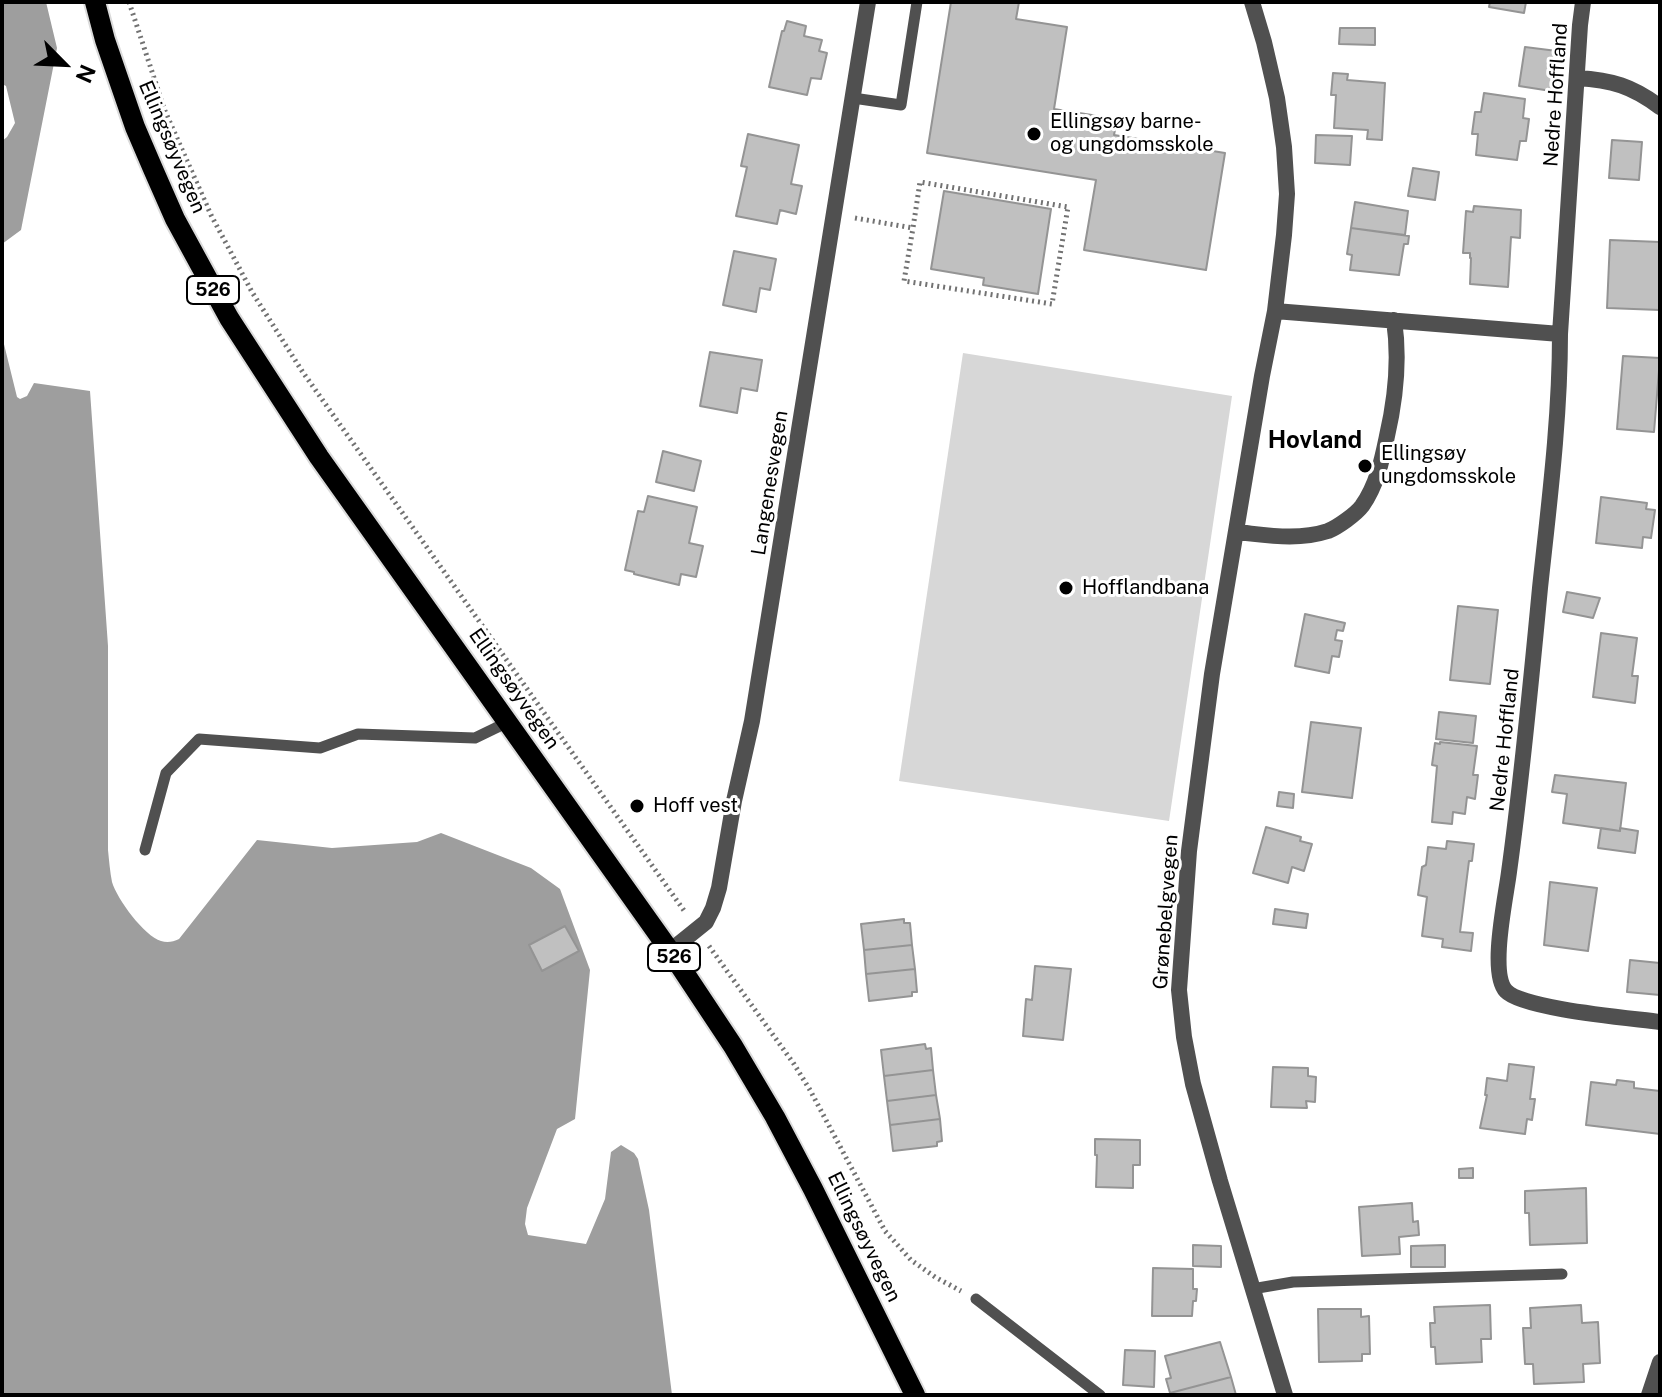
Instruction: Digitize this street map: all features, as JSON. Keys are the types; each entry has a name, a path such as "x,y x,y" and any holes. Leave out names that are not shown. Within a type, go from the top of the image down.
{"main road":[{"name":"Ellingsøyvegen","path":"95,2 105,40 147,155 175,219 229,318 319,457 670,951 733,1046 813,1189 915,1395"}],"street":[{"name":"Langenesvegen","path":"670,951 706,922 719,888 752,721 868,2"},
{"name":"Grønebelgvegen","path":"1252,2 1274,84 1284,147 1287,194 1284,235 1275,311 1212,674 1189,851 1179,990 1193,1084 1285,1395"},
{"name":"Nedre Hoffland","path":"1583,2 1551,487 1498,963 1499,976 1506,991 1525,1001 1660,1022"},
{"path":"1577,78 1602,79 1626,86 1660,107"},
{"path":"1275,311 1560,334"},
{"path":"1236,532 1289,538 1304,536 1330,530 1361,508 1382,463 1393,407 1398,347 1394,320"},
{"path":"1649,1395 1660,1362"}],"lane":[{"path":"853,98 901,105 917,2"},
{"path":"145,850 166,773 199,739 320,748 358,734 475,738 508,722"},
{"path":"1252,1289 1293,1282 1562,1274"},
{"path":"976,1299 1100,1395"}],"path":[{"path":"129,2 165,111 211,215 252,292 311,384 794,1064 885,1231 911,1260 976,1299"},
{"path":"920,182 1068,207 1052,304 904,281 913,228 920,182"},
{"path":"834,214 913,228"}],"shaded area":[{"path":"2,2 46,2 57,48 21,230 2,244 2,141 15,123 6,86 2,84"},
{"path":"2,336 20,399 27,396 34,383 90,391 108,646 108,850 112,882 119,898 154,938 172,941 179,939 257,840 332,848 417,842 441,833 531,868 560,889 590,970 575,1119 557,1129 527,1208 525,1224 528,1235 586,1244 605,1199 611,1152 621,1145 634,1153 649,1210 672,1395 2,1395"},
{"name":"Hofflandbana","path":"963,353 1232,396 1169,821 899,781"}],"building":[{"path":"951,2 1019,2 1016,19 1067,27 1054,109 1117,119 1114,135 1225,153 1206,270 1084,250 1096,180 927,153"},
{"path":"1490,2 1526,2 1524,13 1489,7"},
{"path":"787,21 806,26 804,36 822,40 819,51 827,53 821,79 811,78 807,95 769,87"},
{"path":"1340,28 1375,28 1375,45 1339,44"},
{"path":"1525,47 1557,51 1551,91 1519,86"},
{"path":"1333,73 1348,74 1347,80 1385,83 1382,140 1367,139 1368,130 1334,128 1336,95 1331,95"},
{"path":"1484,93 1525,99 1523,118 1529,119 1526,141 1520,141 1517,160 1476,155 1478,134 1472,134 1475,112 1481,112"},
{"path":"748,134 799,145 791,184 802,186 796,214 780,210 777,224 736,216 747,167 741,166"},
{"path":"1316,135 1352,136 1350,165 1315,163"},
{"path":"1612,140 1642,142 1639,180 1609,178"},
{"path":"1413,168 1439,172 1435,200 1408,196"},
{"path":"944,191 1051,209 1038,294 983,285 984,278 931,269"},
{"path":"1355,202 1408,211 1405,235 1351,228"},
{"path":"1474,206 1521,210 1520,238 1511,237 1508,287 1470,284 1470,253 1463,253 1466,211 1473,212"},
{"path":"1351,228 1409,236 1408,244 1404,244 1399,275 1350,270 1352,255 1347,254"},
{"path":"1610,240 1660,242 1660,310 1607,308"},
{"path":"734,251 776,259 770,290 760,288 756,312 723,305"},
{"path":"710,352 762,360 757,391 741,388 737,413 700,406"},
{"path":"1623,356 1660,358 1654,432 1617,429"},
{"path":"663,451 701,461 694,491 656,482"},
{"path":"648,496 697,507 689,543 703,546 696,577 681,574 679,585 625,570 638,511 644,512"},
{"path":"1601,497 1647,503 1646,509 1655,510 1651,538 1643,537 1642,548 1596,543"},
{"path":"1567,592 1600,598 1593,618 1563,612"},
{"path":"1458,606 1498,610 1490,684 1450,680"},
{"path":"1305,614 1345,623 1343,631 1337,630 1335,640 1342,641 1339,657 1332,656 1329,673 1295,666"},
{"path":"1601,633 1637,638 1632,676 1638,676 1635,703 1593,697"},
{"path":"1439,712 1476,716 1473,743 1436,739"},
{"path":"1311,722 1361,728 1352,798 1302,792"},
{"path":"1435,743 1477,746 1473,775 1478,775 1475,799 1467,797 1465,814 1453,812 1452,824 1432,822 1437,766 1432,765"},
{"path":"1555,775 1626,783 1620,831 1563,823 1567,794 1552,792"},
{"path":"1279,792 1294,794 1293,808 1277,806"},
{"path":"1266,827 1301,837 1300,841 1312,844 1304,871 1292,867 1288,883 1253,873"},
{"path":"1601,828 1638,831 1635,853 1598,848"},
{"path":"1447,841 1474,844 1460,932 1473,933 1471,951 1442,947 1443,939 1422,936 1427,897 1418,895 1422,867 1426,865 1428,847 1446,849"},
{"path":"1550,882 1597,888 1588,951 1544,945"},
{"path":"1275,909 1308,914 1306,928 1273,924"},
{"path":"904,919 904,923 910,923 912,945 864,950 861,924"},
{"path":"565,926 579,951 542,971 529,945"},
{"path":"912,945 915,969 866,974 864,950"},
{"path":"1630,960 1660,963 1660,995 1627,992"},
{"path":"1035,966 1071,969 1063,1040 1023,1036 1026,999 1032,1000"},
{"path":"915,969 917,992 912,992 912,996 869,1001 866,974"},
{"path":"925,1044 926,1049 931,1048 933,1070 884,1076 881,1050"},
{"path":"1509,1064 1534,1067 1530,1099 1535,1099 1532,1120 1527,1119 1525,1134 1480,1128 1487,1078 1507,1081"},
{"path":"1273,1067 1308,1068 1308,1076 1316,1077 1315,1102 1306,1101 1307,1108 1271,1107"},
{"path":"933,1070 936,1095 887,1101 884,1076"},
{"path":"1617,1080 1634,1082 1634,1088 1660,1091 1660,1134 1586,1125 1591,1082 1616,1085"},
{"path":"936,1095 940,1119 890,1125 887,1101"},
{"path":"940,1119 942,1141 937,1142 937,1146 893,1151 890,1125"},
{"path":"1095,1139 1140,1140 1140,1165 1133,1165 1133,1188 1096,1187"},
{"path":"1473,1168 1473,1178 1459,1178 1459,1169"},
{"path":"1586,1188 1587,1243 1530,1245 1525,1191"},
{"path":"1412,1203 1413,1222 1418,1221 1419,1235 1399,1237 1400,1254 1362,1256 1359,1207"},
{"path":"1193,1245 1221,1246 1221,1267 1193,1266"},
{"path":"1445,1245 1445,1267 1411,1267 1411,1246"},
{"path":"1153,1268 1193,1269 1193,1289 1197,1289 1192,1316 1152,1316"},
{"path":"1490,1305 1491,1339 1481,1339 1482,1362 1436,1364 1435,1347 1431,1347 1430,1323 1435,1323 1434,1307"},
{"path":"1581,1305 1582,1323 1598,1322 1600,1363 1583,1364 1584,1382 1534,1384 1533,1364 1525,1364 1523,1328 1531,1328 1530,1308"},
{"path":"1318,1309 1361,1309 1361,1317 1369,1316 1370,1354 1362,1354 1362,1361 1319,1362"},
{"path":"1220,1342 1231,1377 1170,1393 1166,1379 1171,1378 1165,1356"},
{"path":"1125,1350 1155,1351 1154,1387 1123,1385"},
{"path":"1231,1377 1236,1395 1170,1395 1170,1393"}],"place":[{"name":"Ellingsøy barne- og ungdomsskole","path":"1034,134"},
{"name":"Ellingsøy ungdomsskole","path":"1365,466"},
{"name":"Hofflandbana","path":"1066,588"},
{"name":"Hoff vest","path":"637,806"}],"district":[{"name":"Hovland","path":"1315,441"}]}
